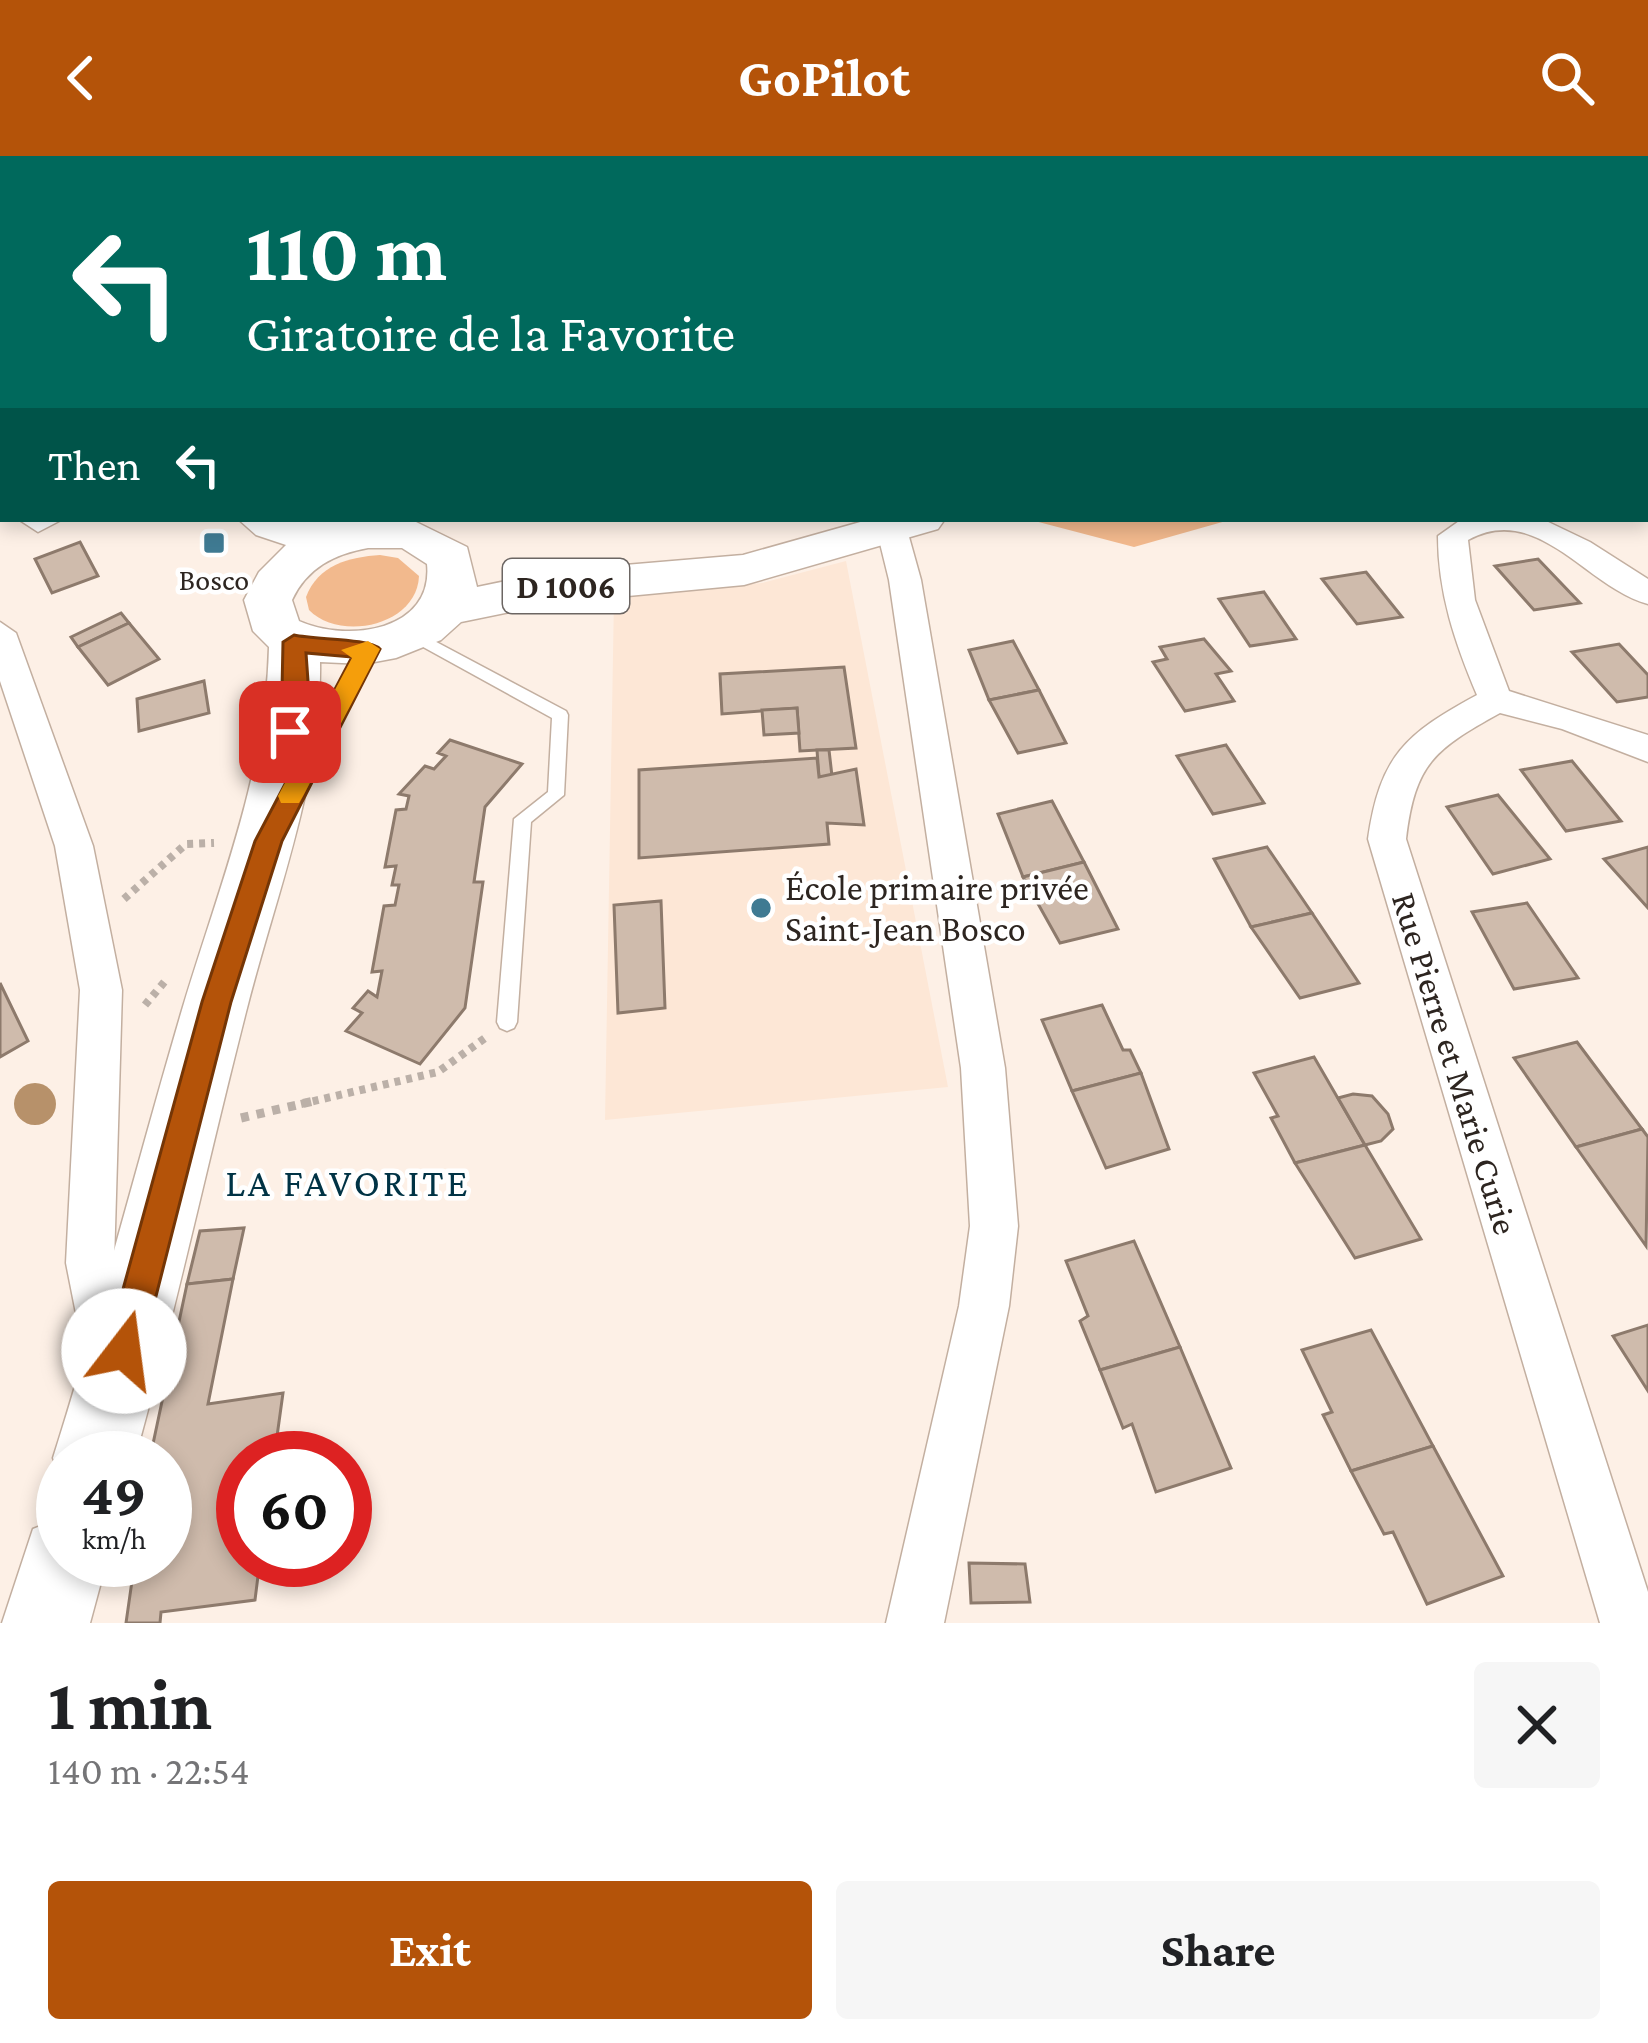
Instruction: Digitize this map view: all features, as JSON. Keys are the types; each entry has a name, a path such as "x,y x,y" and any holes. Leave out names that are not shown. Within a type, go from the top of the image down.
{"main road":[{"path":"232,522 274,583"},
{"path":"243,832 407,631 453,592 450,558 414,535 316,538 280,531 265,522"},
{"name":"D 1006","path":"450,558 517,570 643,563 733,550 833,522"},
{"name":"D 1006","path":"407,631 554,587 743,569 901,522"},
{"path":"358,534 316,547 274,583 269,616 294,642 328,651 407,631"},
{"path":"103,1426 217,1002 243,832 297,695 294,642"},
{"path":"46,1623 56,1587"}],"street":[{"path":"901,522 905,580 986,1088 994,1226 984,1306 915,1623"},
{"path":"1483,522 1465,526 1453,536 1452,579 1468,636 1496,700 1571,719 1648,749"},
{"path":"1507,522 1556,536 1648,594"},
{"path":"0,633 74,846 101,989 90,1263 103,1426"},
{"name":"Rue Pierre et Marie Curie","path":"1496,700 1410,752 1392,792 1388,839 1629,1623"}],"lane":[{"path":"308,522 358,534"},
{"path":"407,631 560,715 556,795 523,819 507,1022"}],"path":[{"path":"203,865 243,832"},
{"path":"114,908 186,844"},
{"path":"100,1058 167,978"},
{"path":"182,1136 438,1072 507,1022"}],"shaded area":[{"path":"1038,522 1222,522 1134,547"},
{"path":"380,555 398,558 419,576 405,607 375,624 357,626 323,620 309,610 306,597 327,570"},
{"name":"École primaire privée Saint-Jean Bosco","path":"846,561 948,1087 605,1120 614,597 762,583"}],"building":[{"path":"80,542 98,576 52,593 35,559"},
{"path":"1538,559 1580,603 1534,610 1495,566"},
{"path":"1366,572 1402,617 1357,624 1322,579"},
{"path":"1264,592 1296,639 1250,646 1219,599"},
{"path":"121,613 129,623 78,647 71,637"},
{"path":"129,623 159,659 108,685 78,647"},
{"path":"1204,639 1231,671 1216,674 1234,701 1185,711 1153,662 1167,659 1160,647"},
{"path":"1013,641 1039,690 989,700 969,650"},
{"path":"1619,644 1648,675 1648,697 1617,702 1572,652"},
{"path":"844,667 856,748 800,751 797,708 722,714 720,674"},
{"path":"204,681 209,713 139,731 137,699"},
{"path":"1039,690 1066,743 1018,753 989,700"},
{"path":"797,708 799,733 764,735 762,710"},
{"path":"450,740 522,764 485,807 474,882 483,882 465,1008 420,1064 346,1031 362,1013 353,1008 368,991 377,997 382,971 372,972 384,906 395,905 399,885 392,885 396,866 385,867 396,810 406,809 409,796 399,794 425,766 434,769 446,756 438,753"},
{"path":"1226,745 1264,803 1213,814 1177,756"},
{"path":"817,750 829,750 832,776 819,777"},
{"path":"817,758 819,777 856,769 864,825 827,823 829,844 639,858 639,770"},
{"path":"1572,761 1621,821 1566,831 1521,770"},
{"path":"1498,795 1550,859 1493,874 1447,807"},
{"path":"1052,801 1084,862 1023,877 998,814"},
{"path":"1267,847 1312,913 1251,927 1214,859"},
{"path":"1648,847 1648,908 1604,859"},
{"path":"1084,862 1118,929 1060,943 1023,877"},
{"path":"661,901 665,1008 618,1013 614,905"},
{"path":"1527,903 1578,978 1514,989 1472,912"},
{"path":"1312,913 1359,983 1300,998 1251,927"},
{"path":"0,983 28,1041 0,1057"},
{"path":"1102,1005 1123,1050 1130,1050 1141,1073 1072,1091 1042,1020"},
{"path":"1577,1042 1642,1129 1576,1147 1514,1058"},
{"path":"1314,1057 1365,1145 1295,1163 1271,1118 1278,1116 1254,1073"},
{"path":"1141,1073 1169,1149 1106,1168 1072,1091"},
{"path":"1372,1096 1388,1114 1393,1129 1381,1141 1365,1145 1338,1098"},
{"path":"1642,1129 1648,1137 1646,1246 1576,1147"},
{"path":"1365,1145 1421,1239 1355,1258 1295,1163"},
{"path":"244,1228 233,1279 187,1284 200,1231"},
{"path":"1134,1241 1180,1347 1100,1370 1080,1321 1088,1316 1066,1261"},
{"path":"233,1279 208,1404 283,1393 278,1431 216,1431 216,1587 257,1587 255,1600 161,1612 160,1623 126,1623 131,1587 192,1587 192,1431 156,1431 187,1284"},
{"path":"1648,1325 1648,1391 1613,1336"},
{"path":"1371,1330 1433,1446 1351,1471 1323,1415 1332,1412 1302,1350"},
{"path":"1180,1347 1231,1468 1156,1492 1132,1424 1123,1428 1100,1370"},
{"path":"1433,1446 1503,1576 1427,1604 1393,1532 1384,1534 1351,1471"},
{"path":"969,1563 1025,1564 1030,1602 971,1603"}],"slow traffic":[{"path":"290,796 368,649 353,650"}],"place":[{"name":"Bosco","path":"214,543"},
{"name":"École primaire privée Saint-Jean Bosco","path":"761,908"}],"district":[{"name":"LA FAVORITE","path":"348,1182"}],"route":[{"path":"124,1351 217,1002 268,841 368,649 328,651 294,642 297,695 290,732"}]}
